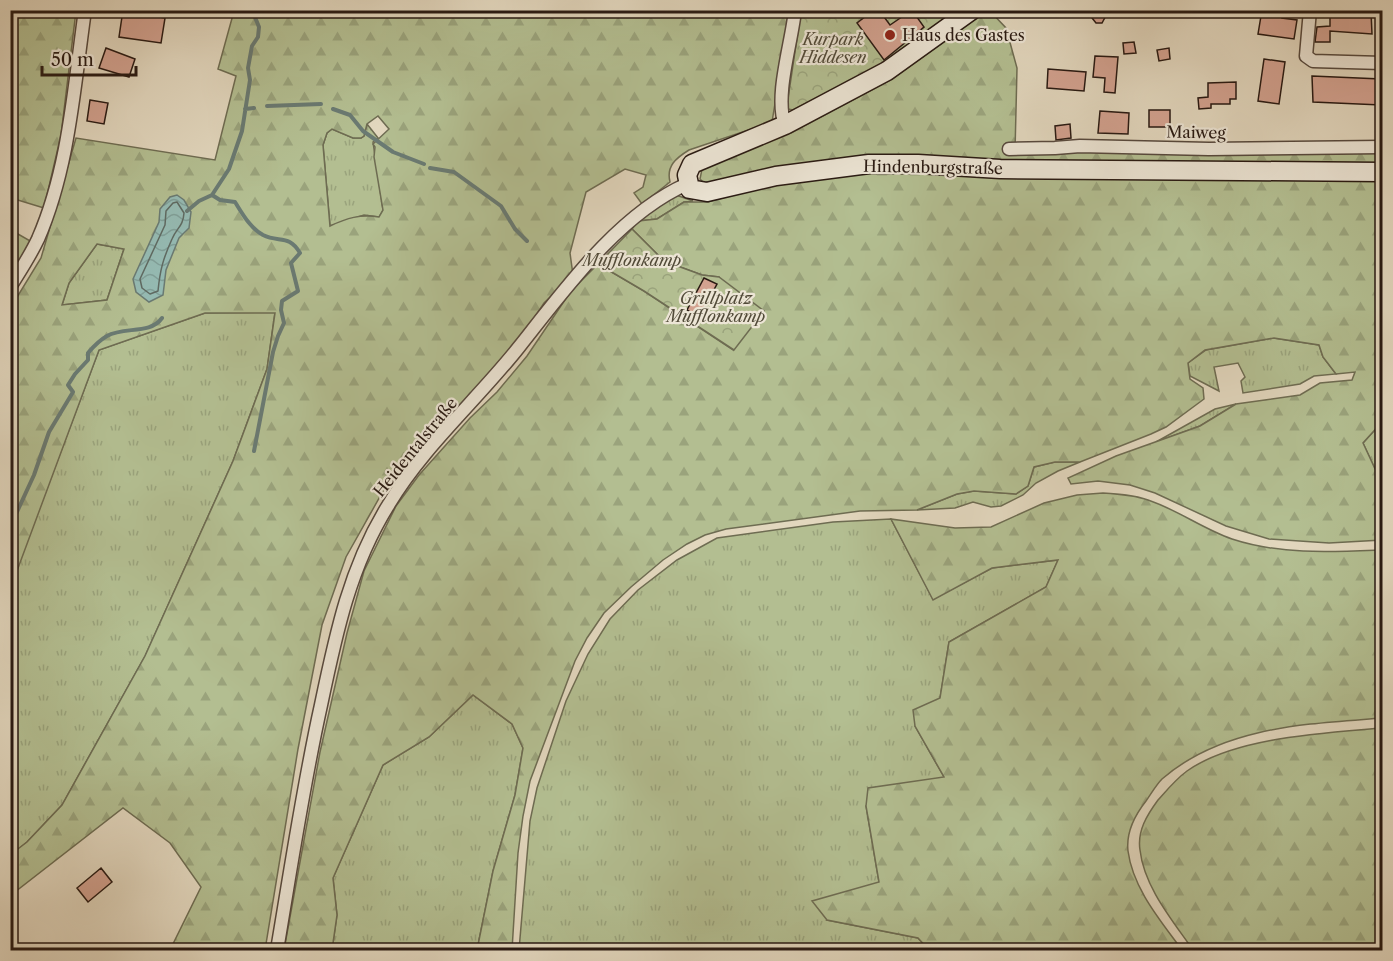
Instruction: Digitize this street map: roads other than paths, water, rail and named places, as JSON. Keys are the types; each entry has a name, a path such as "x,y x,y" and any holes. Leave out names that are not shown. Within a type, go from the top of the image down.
{"main road":[{"path":"687,184 688,169 699,160 785,125 887,71 972,10"},
{"name":"Hindenburgstraße","path":"687,184 694,191 707,192 776,176 869,164 918,164 1000,169 1383,172"}],"street":[{"path":"10,287 38,239 52,198 68,136 85,10"},
{"path":"785,125 781,96 795,10"},
{"path":"1310,10 1306,56 1313,61 1383,63"},
{"name":"Maiweg","path":"1009,149 1080,146 1209,149 1383,147"},
{"name":"Heidentalstraße","path":"277,951 314,737 333,644 366,544 390,502 412,471 518,349 572,279 615,236 656,200 687,184"}],"water":[{"path":"177,195 184,200 191,212 189,228 179,238 166,270 163,295 149,302 136,292 133,279 159,222 160,209 170,197"}],"waterway":[{"path":"187,211 199,201 212,195 229,169 242,131 250,80 248,68 252,46 258,37 259,27 252,10"},
{"path":"267,106 321,104"},
{"path":"245,109 254,108"},
{"path":"333,109 350,115 363,131 393,152 424,164"},
{"path":"430,168 454,172 501,206 515,229 527,241"},
{"path":"212,195 220,200 235,202 258,232 288,241 300,253 291,263 298,291 282,301 281,310 284,323 273,352 254,451"},
{"path":"10,527 34,475 49,432 73,392 68,385 88,360 88,353 107,336 121,331 151,327 162,318"}],"place":[{"name":"Haus des Gastes","path":"890,35"}],"park label":[{"name":"Kurpark Hiddesen","path":"833,48"},
{"name":"Mufflonkamp","path":"632,260"},
{"name":"Grillplatz Mufflonkamp","path":"716,307"}]}
